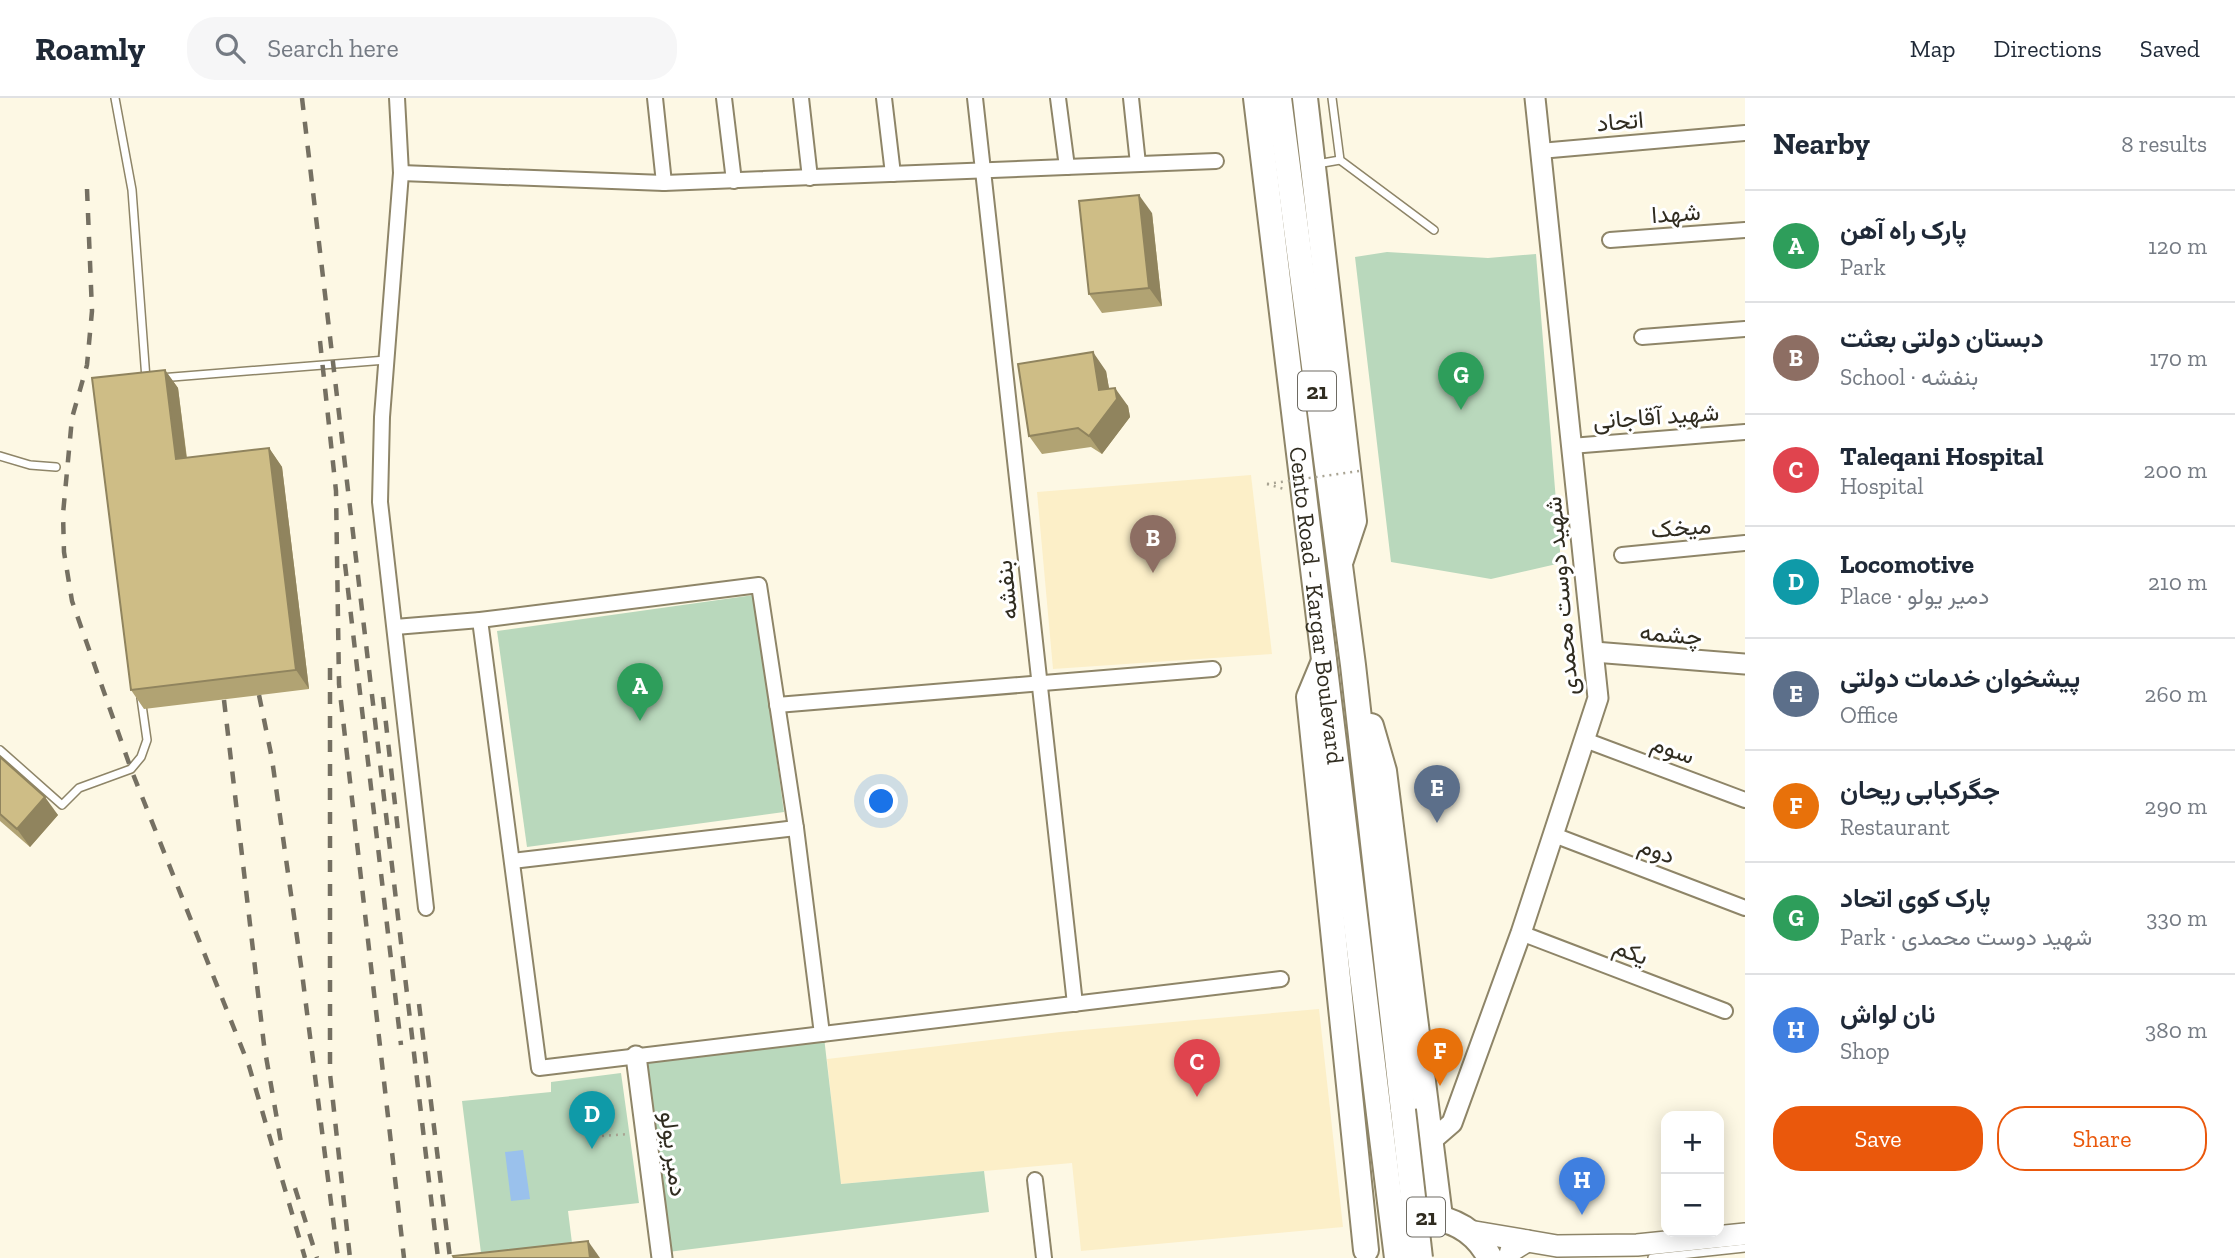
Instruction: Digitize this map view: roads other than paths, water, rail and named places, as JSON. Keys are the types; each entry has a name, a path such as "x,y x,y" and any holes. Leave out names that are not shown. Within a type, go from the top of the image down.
{"highway":[{"name":"Cento Road - Kargar Boulevard","path":"1256,98 1325,657 1391,1112"},
{"name":"Cento Road - Kargar Boulevard","path":"1279,98 1353,665 1391,1112"},
{"path":"1304,98 1354,521 1339,564"},
{"path":"1325,657 1309,697 1353,1132 1362,1256"},
{"name":"21","path":"1353,665 1384,771 1440,1217"},
{"name":"21","path":"1391,1112 1397,1258"},
{"name":"21","path":"1391,1112 1420,1258"},
{"path":"1353,1132 1366,1150 1377,1155 1419,1151 1430,1142"},
{"name":"21","path":"1362,1256 1380,1233 1398,1222 1419,1216 1440,1217 1469,1231 1484,1246 1490,1258"}],"main road":[{"name":"شهید دوست محمدی","path":"1430,1142 1452,1123 1521,933 1598,698 1535,98"},
{"name":"چشمه","path":"1594,652 1745,664"},
{"name":"دمیر یولو","path":"636,1056 662,1258"},
{"path":"1469,1231 1557,1246 1637,1245 1745,1234"},
{"path":"1509,1258 1511,1251 1527,1241"}],"street":[{"path":"397,98 401,173 386,360 380,502 426,908"},
{"path":"654,98 664,183"},
{"path":"724,98 734,181"},
{"path":"802,98 810,177"},
{"path":"884,98 893,174"},
{"name":"بنفشه","path":"975,98 1075,1004"},
{"path":"1059,98 1067,167"},
{"path":"1131,98 1138,164"},
{"name":"اتحاد","path":"1540,151 1745,133"},
{"path":"401,173 664,183 1216,161"},
{"name":"شهدا","path":"1610,240 1745,230"},
{"path":"1642,337 1745,329"},
{"name":"شهید آقاجانی","path":"1571,446 1745,432"},
{"name":"میخک","path":"1622,555 1745,544"},
{"path":"396,626 480,620 759,585 796,828 822,1034"},
{"path":"480,620 539,1068 1281,979"},
{"path":"777,705 1213,669"},
{"name":"سوم","path":"1584,740 1745,800"},
{"path":"512,861 796,828"},
{"name":"دوم","path":"1554,835 1745,908"},
{"name":"یکم","path":"1521,933 1725,1011"},
{"path":"1035,1180 1044,1258"}],"lane":[{"path":"115,98 132,190 146,379"},
{"path":"1332,98 1340,160"},
{"path":"1312,164 1340,160 1433,230"},
{"path":"134,380 386,360"},
{"path":"0,456 30,465 57,467"},
{"path":"0,750 62,804 79,788 131,769 141,757 147,740 139,685"},
{"path":"1652,1258 1745,1248"}],"water":[{"path":"523,1150 530,1199 511,1201 505,1152"}],"railway":[{"path":"302,98 438,1258"},
{"path":"87,189 92,311 87,365 72,418 63,514 64,552 72,601 131,769 249,1066 305,1258"},
{"path":"320,341 336,491 339,684 404,1258"},
{"path":"345,564 401,1045"},
{"path":"330,668 330,1074 350,1258"},
{"path":"259,695 272,759 338,1258"},
{"path":"383,697 398,831"},
{"path":"224,700 264,1045 282,1148"},
{"path":"419,1004 450,1258"},
{"path":"295,1188 317,1258"}],"place":[{"name":"پارک کوی اتحاد","path":"1461,410"},
{"name":"دبستان دولتی بعثت","path":"1153,573"},
{"name":"پارک راه آهن","path":"640,721"},
{"name":"پیشخوان خدمات دولتی","path":"1437,823"},
{"name":"جگرکبابی ریحان","path":"1440,1086"},
{"name":"Taleqani Hospital","path":"1197,1097"},
{"name":"Locomotive","path":"592,1149"},
{"name":"نان لواش","path":"1582,1215"}]}
